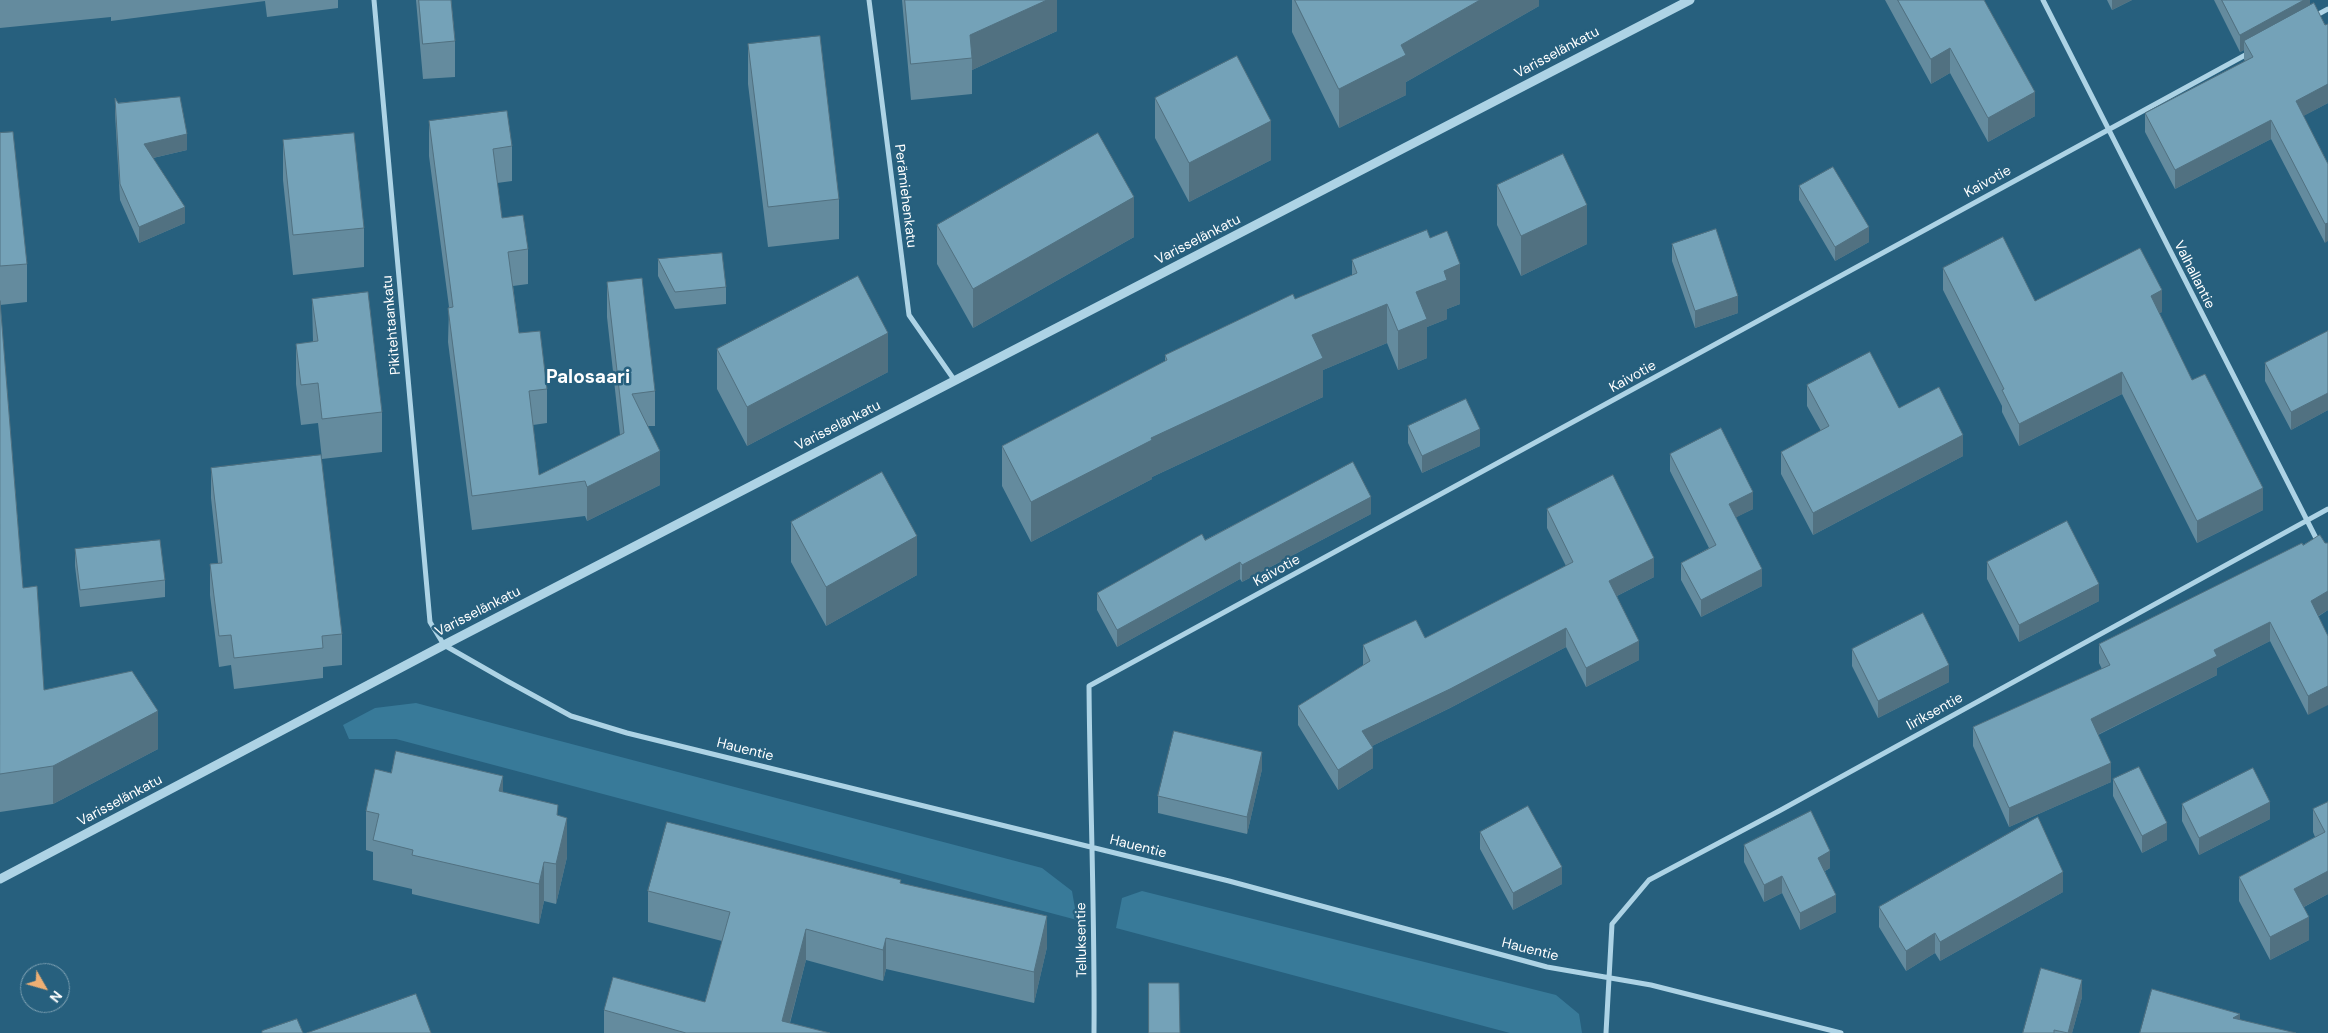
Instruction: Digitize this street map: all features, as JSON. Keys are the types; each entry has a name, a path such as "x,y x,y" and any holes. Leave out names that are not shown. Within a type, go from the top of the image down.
{"street":[{"name":"Pikitehtaankatu","path":"374,0 430,622 444,645"},
{"name":"Perämiehenkatu","path":"869,0 909,315 955,381"},
{"name":"Varisselänkatu","path":"0,879 444,645 1690,0"},
{"name":"Valhallantie","path":"2043,0 2306,521 2324,552"},
{"path":"2304,22 2328,9"},
{"name":"Kaivotie","path":"1090,847 1089,686 2255,49"},
{"name":"Iiriksentie","path":"1606,1033 1612,924 1649,880 1779,811 2328,509"},
{"name":"Hauentie","path":"444,645 571,716 628,733 1253,887 1547,967 1650,985 1841,1033"},
{"name":"Telluksentie","path":"1090,847 1095,934 1094,1033"}],"shaded area":[{"path":"416,703 1042,868 1072,891 1077,920 396,739 349,739 343,725 375,708"},
{"path":"1142,891 1556,995 1579,1014 1582,1033 1510,1033 1116,928 1122,898"}],"building":[{"path":"419,0 451,0 455,41 423,44"},
{"path":"905,0 1047,0 970,35 972,58 911,64"},
{"path":"1295,0 1480,0 1401,45 1406,55 1339,89"},
{"path":"1898,0 1984,0 2035,92 1988,118 1950,48 1931,59"},
{"path":"2222,0 2304,0 2240,35"},
{"path":"2314,3 2325,25 2328,24 2328,84 2296,101 2328,164 2328,223 2325,224 2271,120 2175,170 2145,113 2253,57 2244,41"},
{"path":"820,36 839,199 768,207 748,44"},
{"path":"1237,56 1271,121 1189,163 1155,98"},
{"path":"180,97 187,134 144,144 185,207 139,227 120,184 115,98 118,103"},
{"path":"507,111 512,146 493,149 502,218 523,215 528,249 508,252 519,333 540,331 547,389 529,391 539,475 624,433 607,282 642,278 655,391 632,394 660,451 587,487 585,481 472,496 448,308 453,307 429,121"},
{"path":"13,132 27,264 0,266 0,133"},
{"path":"354,133 364,228 293,235 283,140"},
{"path":"1098,133 1134,197 973,289 937,225"},
{"path":"1563,154 1587,205 1521,236 1497,185"},
{"path":"1833,167 1869,227 1835,247 1799,186"},
{"path":"1716,229 1738,296 1695,311 1672,244"},
{"path":"1427,230 1430,238 1447,231 1460,264 1444,271 1447,280 1416,292 1427,319 1398,331 1387,304 1312,335 1323,358 1151,438 1152,440 1031,502 1002,446 1167,360 1165,355 1293,294 1295,299 1357,273 1352,260"},
{"path":"2003,237 2035,301 2140,248 2162,290 2151,296 2192,380 2205,374 2263,488 2197,521 2122,372 2019,424 2002,390 2004,389 1943,268"},
{"path":"722,253 726,287 675,292 658,259"},
{"path":"858,276 888,333 747,407 717,349"},
{"path":"368,292 382,412 322,419 318,383 301,385 296,344 318,341 312,299"},
{"path":"0,301 23,588 37,586 44,690 132,671 158,711 53,766 0,774"},
{"path":"2328,331 2328,393 2291,412 2265,363"},
{"path":"1870,352 1899,408 1939,387 1963,435 1813,513 1781,452 1829,426 1807,385"},
{"path":"1466,399 1480,429 1422,456 1408,426"},
{"path":"1721,428 1753,492 1729,504 1762,569 1701,600 1681,563 1716,545 1670,454"},
{"path":"321,455 342,634 322,636 323,648 234,658 231,635 219,636 210,564 222,563 211,468"},
{"path":"1353,462 1371,497 1242,565 1240,562 1117,630 1097,593 1202,534 1205,540"},
{"path":"882,472 917,536 826,587 791,522"},
{"path":"1613,475 1654,558 1609,581 1639,641 1586,668 1566,628 1450,689 1362,731 1373,748 1338,770 1298,706 1370,661 1363,645 1416,620 1425,638 1573,562 1547,509"},
{"path":"2067,521 2099,584 2019,625 1987,562"},
{"path":"2320,535 2325,543 2328,543 2328,591 2311,601 2328,636 2328,686 2308,696 2270,622 2214,650 2217,656 2091,719 2111,763 2009,808 1973,727 2110,665 2099,644"},
{"path":"160,540 165,580 80,590 75,549"},
{"path":"1923,613 1949,665 1878,701 1852,649"},
{"path":"1174,731 1262,752 1247,817 1158,796"},
{"path":"396,751 503,776 499,791 558,805 557,815 567,818 556,864 544,862 539,884 412,855 413,850 373,840 379,814 366,811 375,769 391,773"},
{"path":"2139,767 2167,823 2142,836 2113,779"},
{"path":"2253,768 2270,802 2199,838 2182,804"},
{"path":"2328,802 2328,871 2294,889 2309,917 2270,937 2239,877 2325,832 2313,809"},
{"path":"1528,806 1562,867 1513,893 1480,832"},
{"path":"1811,811 1830,851 1818,858 1836,895 1800,913 1782,876 1764,885 1744,845"},
{"path":"2038,817 2063,872 1940,942 1935,933 1906,951 1879,907"},
{"path":"667,822 901,880 900,883 1047,916 1034,972 886,938 883,950 806,929 782,1021 830,1033 686,1033 604,1010 613,977 705,1002 730,912 648,891"},
{"path":"2041,968 2082,980 2068,1033 2054,1030 2054,1033 2023,1033"},
{"path":"1149,983 1179,983 1180,1033 1149,1033"},
{"path":"2152,989 2240,1014 2233,1018 2296,1033 2140,1033"},
{"path":"416,994 431,1033 307,1033"},
{"path":"297,1019 303,1033 262,1033 262,1031"}],"district":[{"name":"Palosaari","path":"588,378"}]}
